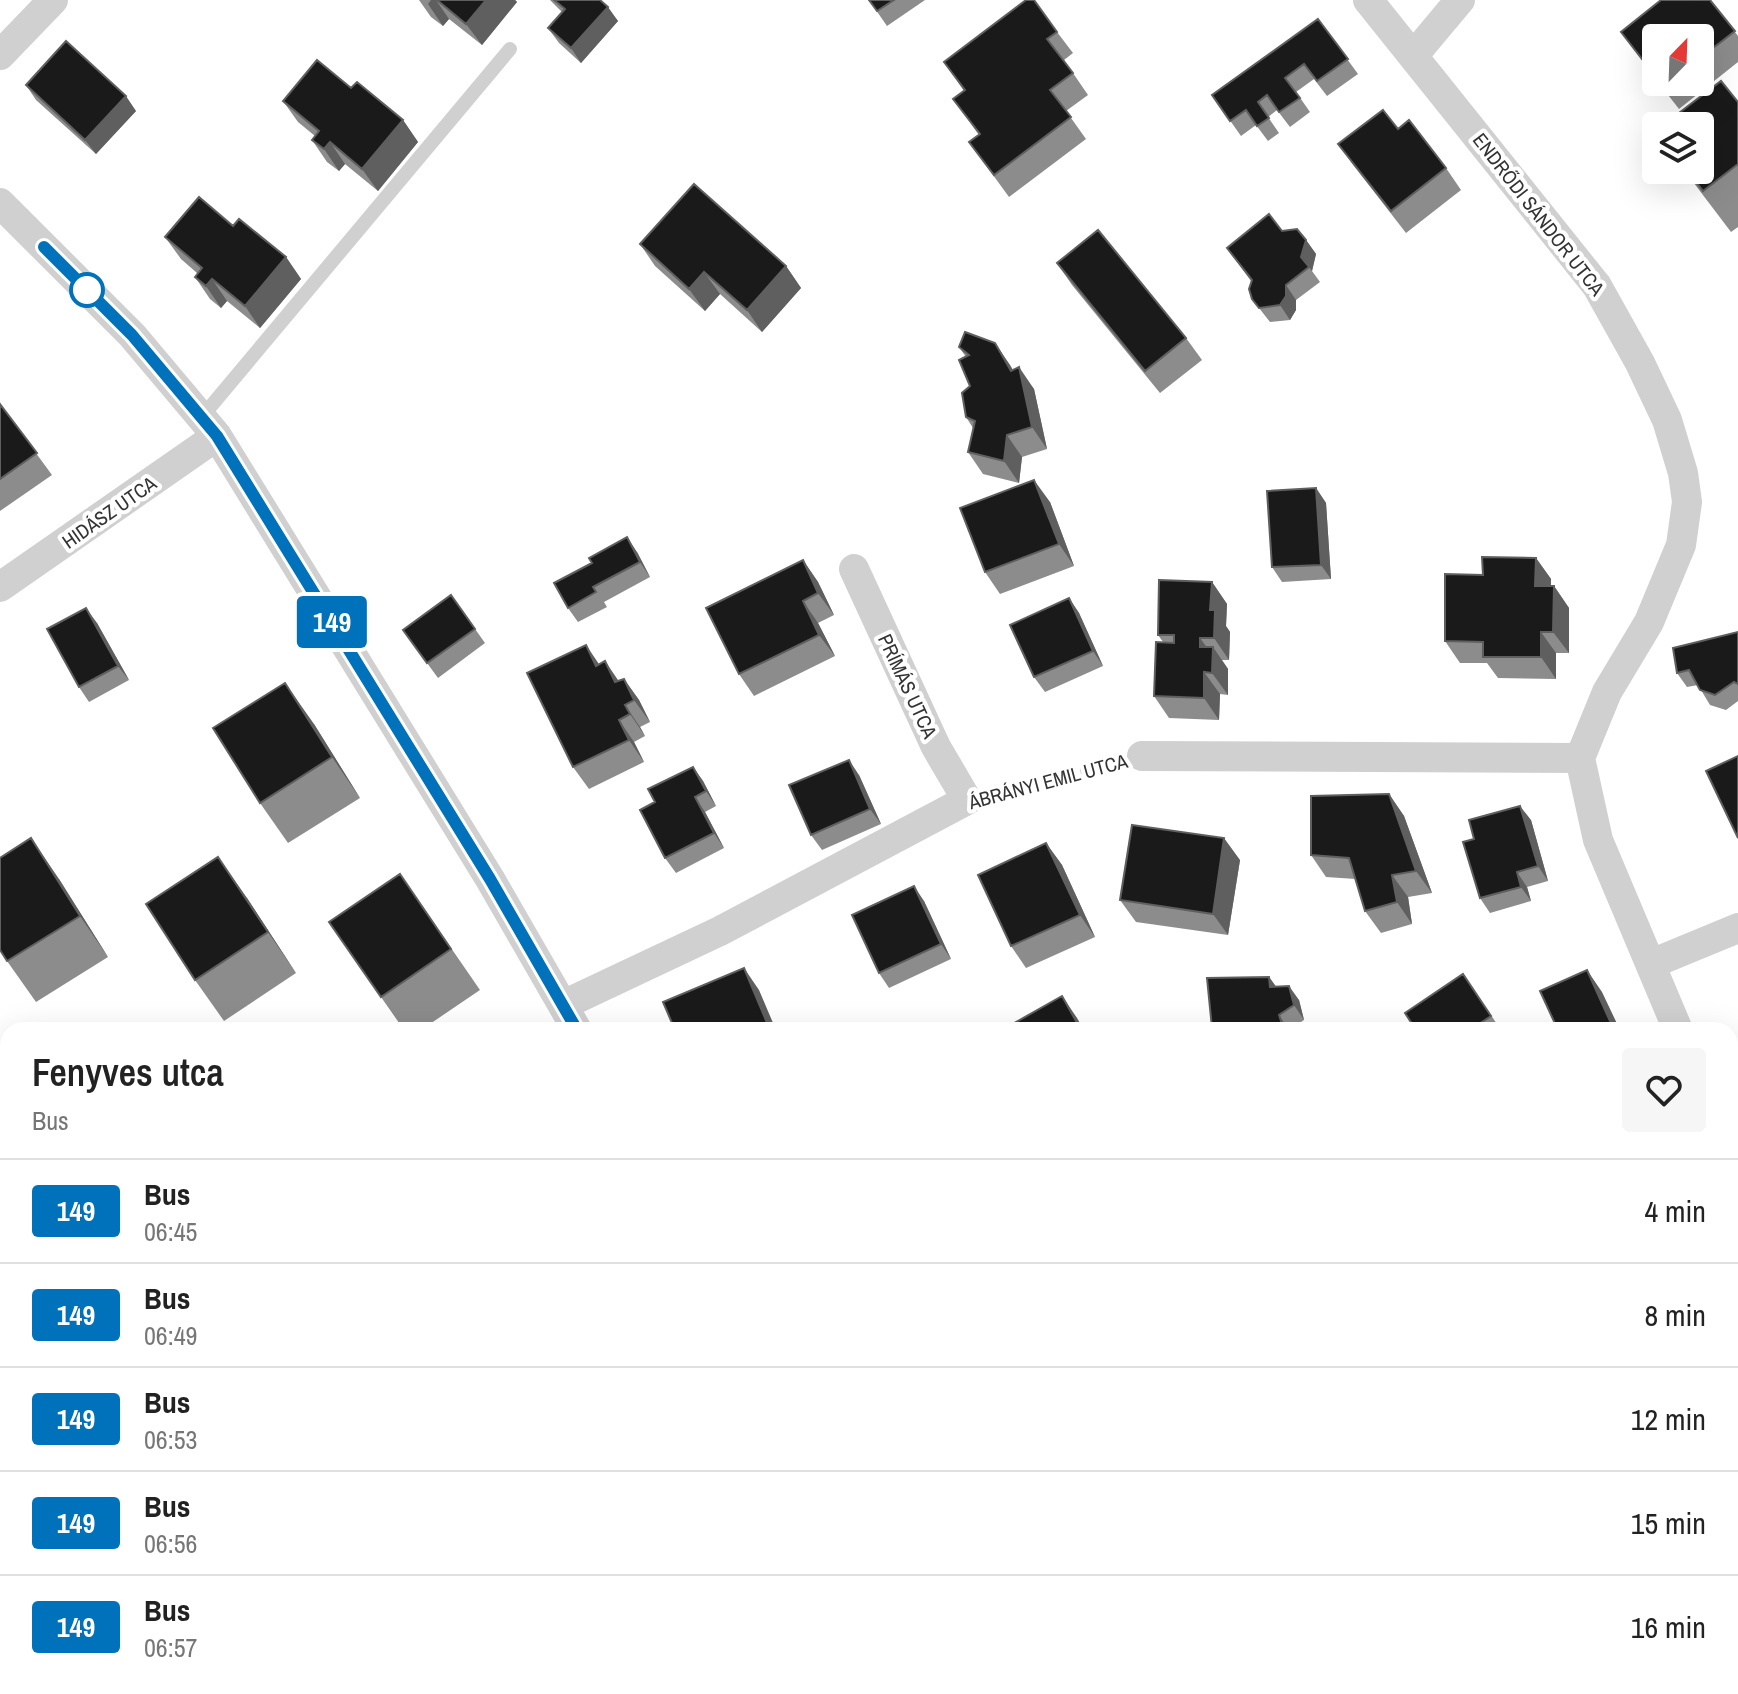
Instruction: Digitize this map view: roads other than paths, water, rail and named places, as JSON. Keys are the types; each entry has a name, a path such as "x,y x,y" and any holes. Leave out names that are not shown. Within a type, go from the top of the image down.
{"street":[{"path":"0,55 53,0"},
{"name":"ENDRŐDI SÁNDOR UTCA","path":"1368,0 1597,286 1640,363 1667,420 1683,473 1687,502 1681,545 1649,622 1607,692 1580,758"},
{"path":"1414,55 1460,0"},
{"path":"0,203 132,335 209,427 490,879 570,1018"},
{"name":"HIDÁSZ UTCA","path":"0,587 209,427"},
{"name":"PRÍMÁS UTCA","path":"854,569 936,747 967,800"},
{"name":"ÁBRÁNYI EMIL UTCA","path":"1142,756 1230,754 1580,758"},
{"path":"1580,758 1598,840 1675,1022"},
{"name":"ÁBRÁNYI EMIL UTCA","path":"570,1018 720,931 967,800"},
{"path":"1651,964 1738,928"}],"lane":[{"path":"209,427 510,49"}]}
